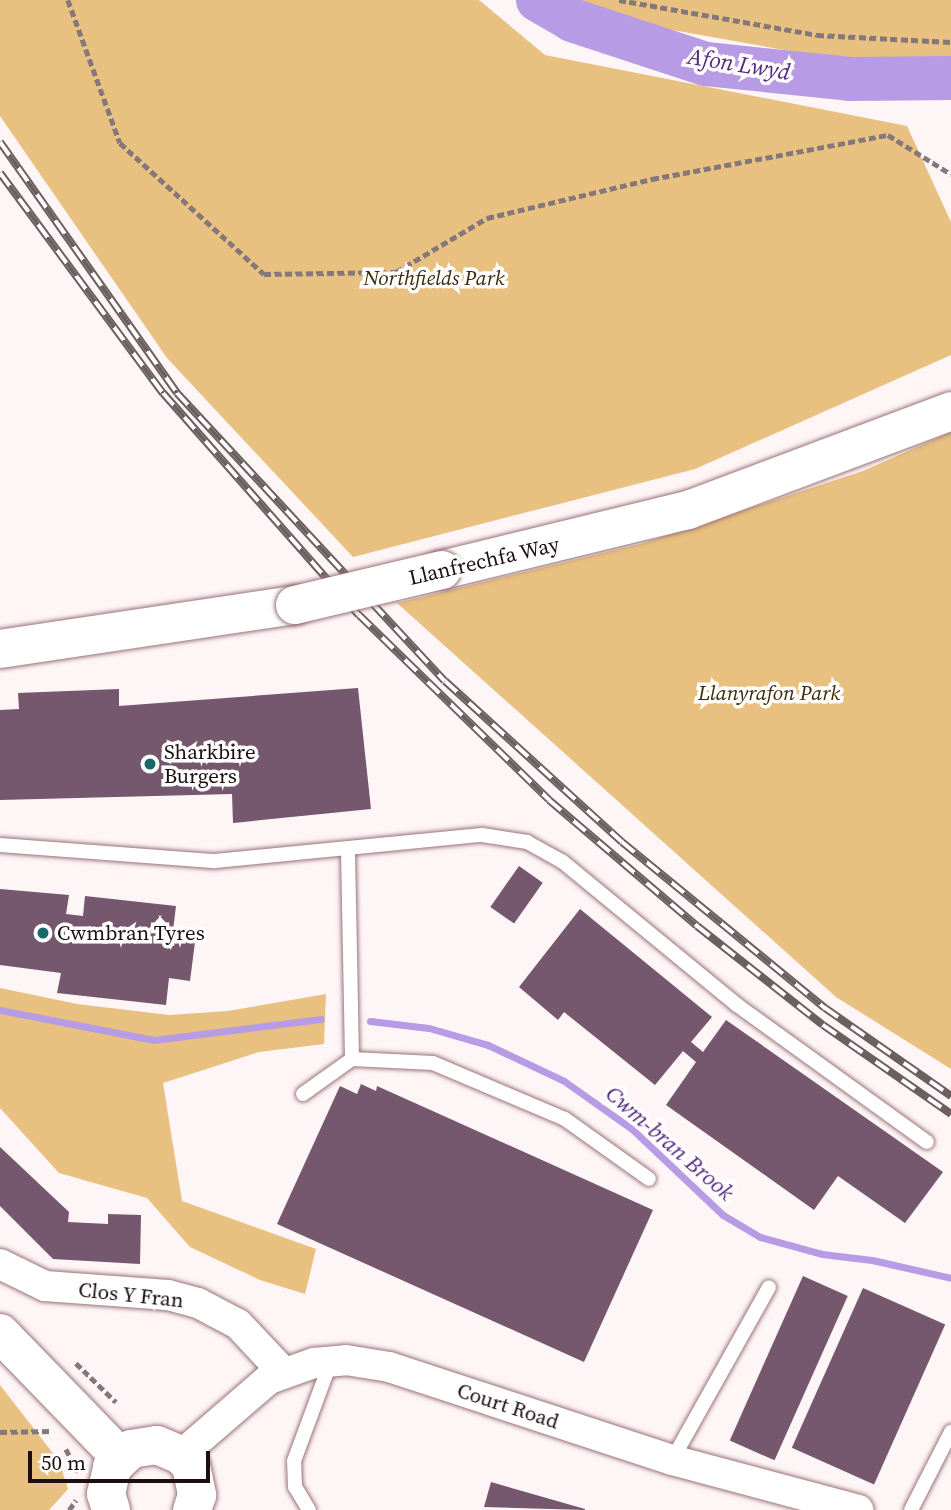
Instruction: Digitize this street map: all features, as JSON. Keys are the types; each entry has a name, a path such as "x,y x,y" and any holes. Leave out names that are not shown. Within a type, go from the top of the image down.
{"street":[{"name":"Llanfrechfa Way","path":"0,649 295,605 688,510 951,411"},
{"name":"Clos Y Fran","path":"0,1264 44,1286 169,1295 198,1303 238,1324 283,1372"},
{"path":"0,1333 120,1457"},
{"name":"Court Road","path":"181,1455 250,1392 283,1372 331,1360 389,1367 672,1460 858,1510"},
{"path":"95,1502 120,1457 144,1445 170,1448 181,1455 196,1480 192,1510"}],"lane":[{"path":"0,845 173,861 258,859 482,835 517,839 546,851 737,1005 927,1142"},
{"path":"348,850 352,1059"},
{"path":"303,1094 352,1059 433,1063 515,1095 565,1119 649,1179"},
{"path":"672,1460 769,1287"},
{"path":"309,1510 295,1487 294,1461 331,1360"},
{"path":"911,1510 951,1432"}],"path":[{"path":"68,0 120,143 264,274 396,272 487,218 652,179 888,135 951,174"},
{"path":"619,0 817,35 951,41"},
{"path":"45,1421 79,1472 79,1483"},
{"path":"0,1432 54,1431"},
{"path":"69,1510 95,1502"}],"green space":[{"name":"Northfields Park","path":"0,0 479,0 545,55 907,126 951,222 951,355 695,469 353,557 167,358 0,116"},
{"path":"577,0 951,0 951,67 835,59 599,17"},
{"name":"Llanyrafon Park","path":"951,432 951,1069 836,997 397,603 644,543 863,471"},
{"path":"0,988 77,1004 169,1015 228,1011 326,994 324,1044 259,1052 163,1083 182,1201 316,1249 305,1294 260,1280 190,1247 147,1198 59,1173 0,1108"},
{"path":"0,1385 59,1461 68,1489 49,1510 0,1510"}],"building":[{"path":"358,688 371,809 233,823 232,794 0,800 0,710 19,709 18,693 119,689 119,706"},
{"path":"519,866 543,883 514,924 490,907"},
{"path":"0,889 69,895 66,914 83,916 85,896 176,906 172,939 195,942 190,981 169,978 166,1005 57,993 61,973 0,965"},
{"path":"580,909 712,1017 691,1042 703,1052 726,1020 943,1172 905,1223 838,1176 814,1210 666,1105 696,1062 683,1051 655,1085 564,1012 558,1020 519,987"},
{"path":"361,1084 376,1091 377,1086 653,1210 584,1362 277,1224 340,1086 357,1094"},
{"path":"0,1147 69,1212 68,1222 108,1224 108,1214 141,1215 140,1264 53,1259 0,1206"},
{"path":"803,1276 848,1296 775,1460 730,1440"},
{"path":"863,1288 945,1325 874,1484 792,1448"},
{"path":"491,1482 585,1509 585,1510 484,1507"}],"waterway":[{"name":"Afon Lwyd","path":"538,0 572,20 706,64 850,79 951,78"},
{"name":"Cwm-bran Brook","path":"0,1010 154,1040 321,1019"},
{"name":"Cwm-bran Brook","path":"370,1021 429,1028 488,1045 564,1081 632,1129 723,1215 760,1237 822,1254 872,1260 951,1278"}],"railway":[{"path":"0,142 177,393 445,681 622,842 825,1008 951,1096"},
{"path":"0,173 163,393 359,615 549,800 697,926 823,1025 951,1114"}],"place":[{"name":"Sharkbire Burgers","path":"150,764"},
{"name":"Cwmbran Tyres","path":"43,933"}]}
